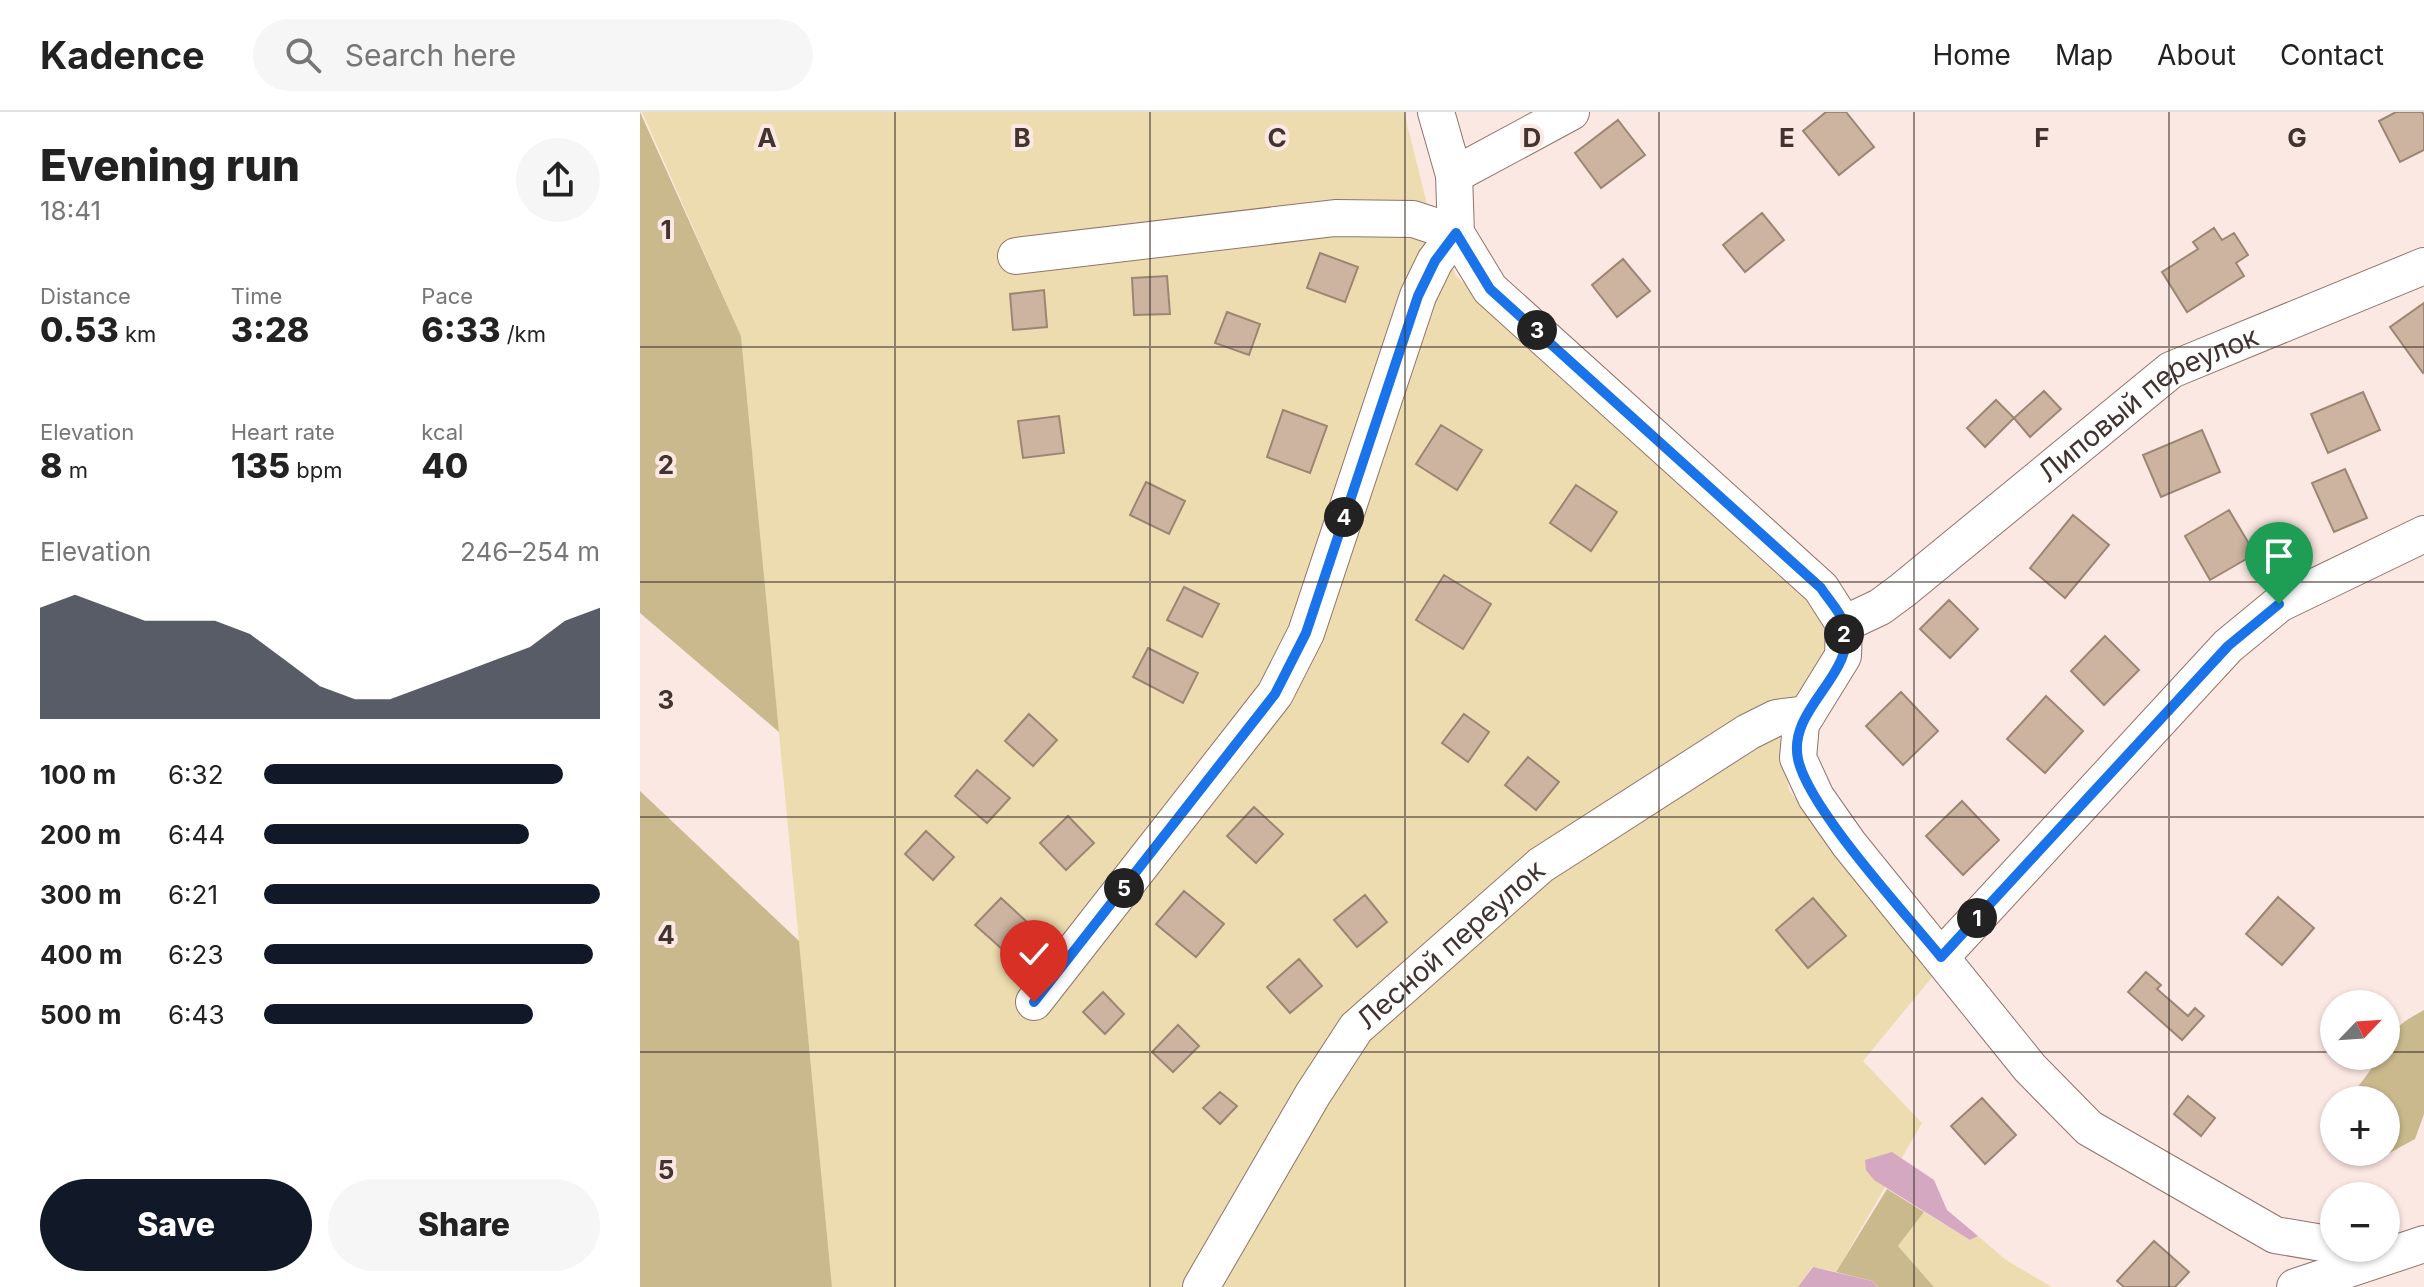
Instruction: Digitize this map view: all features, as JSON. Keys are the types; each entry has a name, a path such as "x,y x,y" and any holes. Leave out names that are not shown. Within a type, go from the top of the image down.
{"street":[{"path":"1436,112 1454,175 1456,233 1490,289 1821,588 1844,624 1843,656 1801,724 1798,758 1816,797 1941,957 2030,1068 2089,1128 2275,1235 2320,1243"},
{"path":"1454,175 1571,112"},
{"path":"1016,256 1335,218 1413,219 1456,233"},
{"path":"1034,1002 1275,694 1306,633 1418,296 1435,261 1456,233"},
{"name":"Липовый переулок","path":"1844,624 1880,607 1903,590 2171,370 2424,266"},
{"path":"1941,957 2228,646 2279,604 2424,534"},
{"name":"Лесной переулок","path":"1201,1287 1313,1094 1356,1028 1541,865 1748,732 1776,718 1807,714"},
{"path":"2295,1287 2405,1247"}],"shaded area":[{"path":"640,112 741,336 779,732 640,613"},
{"path":"642,112 1404,112 1430,216 1456,276 1819,606 1834,637 1780,739 1789,790 1933,976 1863,1061 1922,1123 1836,1272 1812,1267 1799,1287 832,1287 741,336"},
{"path":"640,791 799,941 832,1287 640,1287"},
{"path":"2424,1010 2424,1114 2415,1139 2400,1147 2400,1086 2358,1086 2370,1070 2400,1070 2400,1026"},
{"path":"1892,1152 1934,1180 1947,1210 1978,1236 1970,1240 1874,1180 1866,1170 1865,1160"},
{"path":"1887,1189 1924,1212 1898,1246 1934,1287 1878,1287 1872,1281 1836,1272"},
{"path":"1924,1212 1970,1240 1978,1236 2006,1260 2052,1287 1934,1287 1898,1246"},
{"path":"1813,1267 1872,1281 1878,1287 1798,1287"}],"building":[{"path":"1826,112 1846,112 1874,147 1839,175 1803,131"},
{"path":"2396,112 2422,112 2424,115 2424,150 2400,162 2379,121"},
{"path":"1618,120 1645,155 1601,188 1575,153"},
{"path":"1762,213 1784,240 1745,272 1723,245"},
{"path":"2214,228 2222,240 2234,233 2248,255 2236,263 2244,276 2187,312 2162,272 2198,249 2193,242"},
{"path":"1320,253 1358,267 1345,302 1307,288"},
{"path":"1623,259 1650,291 1617,317 1592,285"},
{"path":"1167,276 1170,314 1134,315 1132,278"},
{"path":"1044,290 1047,327 1013,330 1010,294"},
{"path":"2424,303 2424,372 2423,373 2390,327"},
{"path":"1227,312 1260,324 1249,355 1215,343"},
{"path":"2044,391 2061,409 2030,437 2014,418"},
{"path":"2363,392 2380,430 2328,453 2311,414"},
{"path":"1996,400 2014,418 1985,447 1967,428"},
{"path":"1283,410 1327,426 1310,473 1267,457"},
{"path":"1059,416 1064,453 1023,458 1018,421"},
{"path":"1441,425 1482,450 1457,490 1416,464"},
{"path":"2202,430 2220,472 2161,497 2143,455"},
{"path":"2345,469 2367,518 2334,532 2312,483"},
{"path":"1146,482 1185,501 1169,534 1130,515"},
{"path":"1576,485 1617,512 1591,551 1550,523"},
{"path":"2229,510 2255,554 2210,580 2185,536"},
{"path":"2073,515 2109,545 2065,598 2030,568"},
{"path":"1444,575 1491,604 1463,649 1416,620"},
{"path":"1184,587 1219,604 1202,637 1167,620"},
{"path":"1949,600 1978,629 1950,658 1920,629"},
{"path":"2105,636 2139,670 2104,705 2071,671"},
{"path":"1148,648 1198,673 1183,703 1133,677"},
{"path":"1901,692 1938,731 1903,765 1866,726"},
{"path":"2046,696 2083,731 2045,773 2007,739"},
{"path":"1029,714 1057,740 1033,766 1005,741"},
{"path":"1464,714 1489,732 1468,762 1442,743"},
{"path":"1528,757 1559,782 1536,810 1505,785"},
{"path":"977,770 1010,798 987,823 955,796"},
{"path":"1962,801 1999,840 1963,875 1926,836"},
{"path":"1254,807 1283,834 1256,863 1227,836"},
{"path":"1068,816 1094,843 1066,870 1040,843"},
{"path":"926,831 954,857 933,880 905,854"},
{"path":"1184,891 1224,924 1196,957 1156,924"},
{"path":"1365,895 1387,922 1357,947 1334,920"},
{"path":"2278,897 2314,928 2282,965 2246,934"},
{"path":"1001,898 1026,921 1001,948 975,925"},
{"path":"1813,898 1846,936 1808,968 1776,930"},
{"path":"1299,959 1322,986 1290,1013 1267,987"},
{"path":"2146,972 2161,985 2157,989 2188,1016 2195,1008 2204,1016 2182,1040 2128,992"},
{"path":"1103,992 1124,1014 1105,1034 1083,1012"},
{"path":"1178,1025 1199,1046 1173,1072 1152,1052"},
{"path":"1220,1092 1237,1106 1220,1124 1203,1108"},
{"path":"2188,1096 2215,1118 2201,1136 2174,1114"},
{"path":"1982,1098 2016,1135 1985,1164 1951,1126"},
{"path":"2154,1241 2189,1272 2175,1287 2124,1287 2117,1281"}],"route":[{"path":"1034,1002 1275,694 1306,633 1418,296 1435,261 1456,233 1490,289 1821,588 1844,624 1843,656 1801,724 1798,758 1816,797 1849,844 1941,957 2228,646 2279,604"}]}
